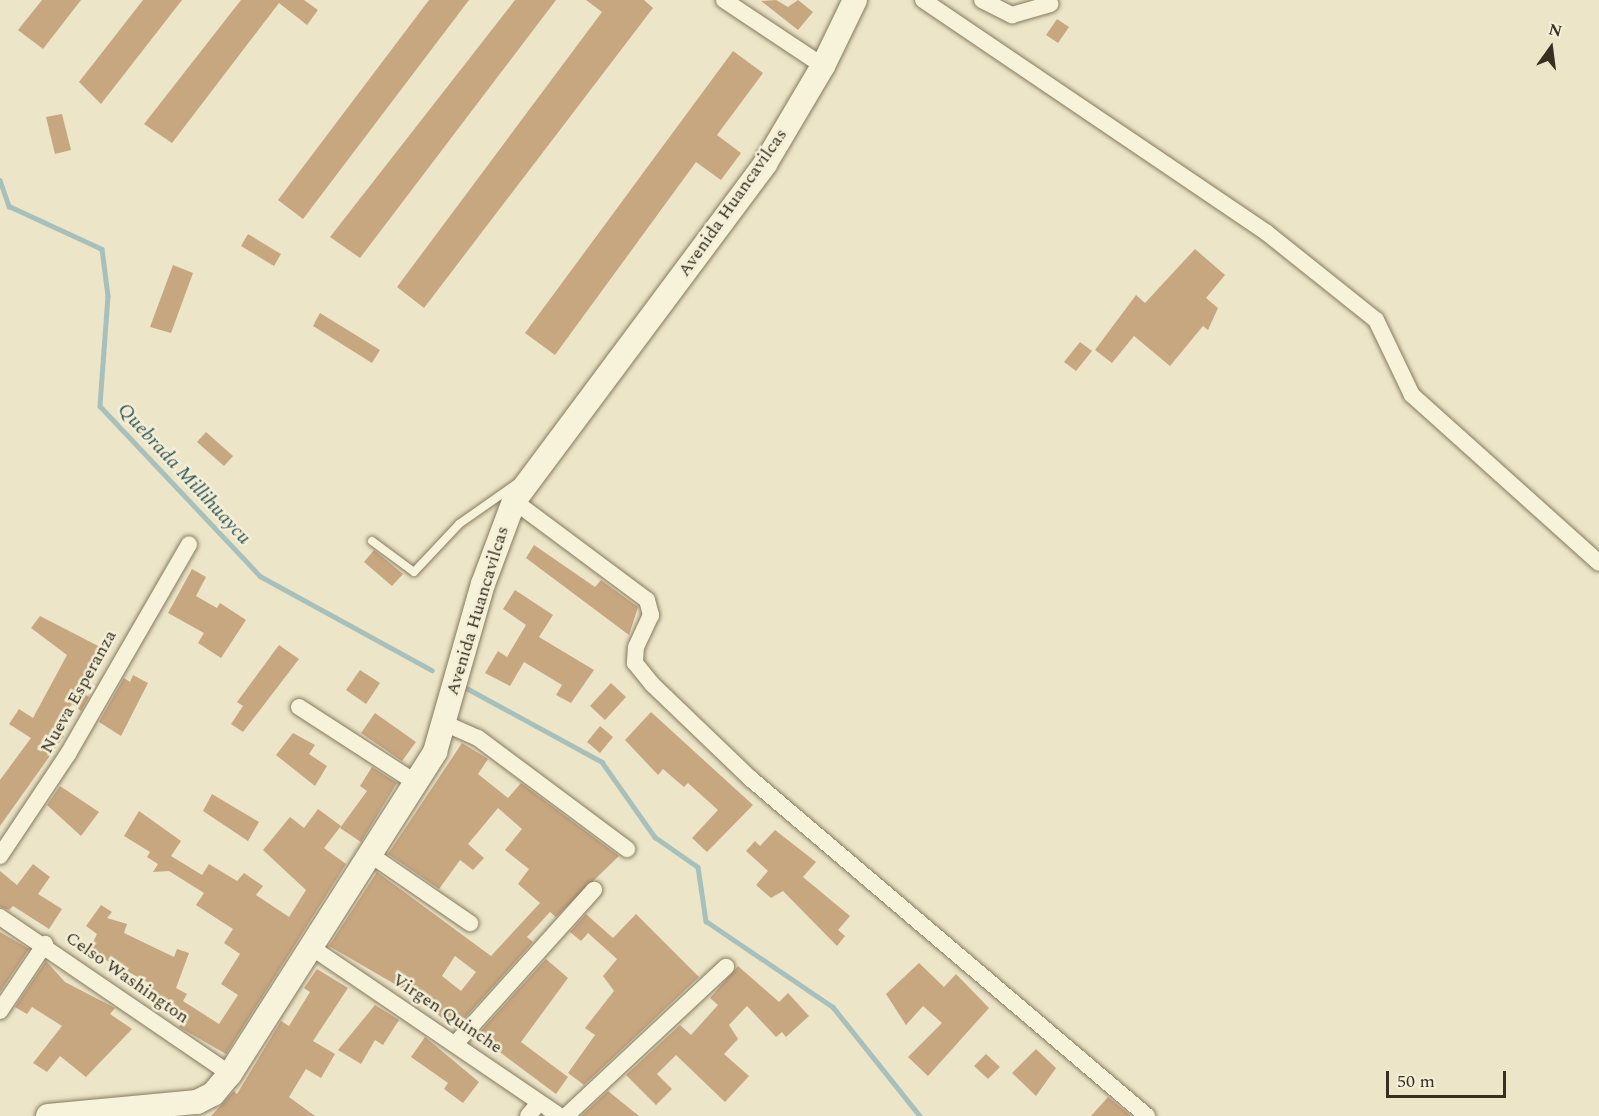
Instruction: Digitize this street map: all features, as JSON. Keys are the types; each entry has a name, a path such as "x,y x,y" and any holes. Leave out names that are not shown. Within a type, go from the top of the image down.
{"street":[{"path":"724,0 823,66"},
{"name":"Avenida Huancavilcas","path":"48,1116 197,1102 213,1094 230,1074 368,853 435,752 514,501 765,164 823,66 855,0"},
{"path":"923,0 1267,233 1376,320 1412,395 1599,563"},
{"path":"982,0 1012,15 1050,4"},
{"path":"514,501 647,600 651,615 636,647 634,663 652,685 751,779 1147,1116"},
{"name":"Nueva Esperanza","path":"0,856 68,754 189,544"},
{"path":"299,707 416,782"},
{"path":"444,723 478,738 627,849"},
{"path":"368,853 471,923"},
{"path":"458,1042 594,890"},
{"name":"Celso Washington","path":"0,917 45,944 230,1074"},
{"path":"0,1011 45,944"},
{"name":"Virgen Quinche","path":"310,947 458,1042 539,1103 560,1116"},
{"path":"566,1116 726,967"},
{"path":"528,1116 539,1103"}],"lane":[{"path":"372,541 414,572 484,502 533,475"}],"building":[{"path":"42,0 81,0 43,49 18,30"},
{"path":"143,0 182,0 101,104 79,82"},
{"path":"241,0 304,0 318,10 307,25 279,3 172,143 144,124"},
{"path":"429,0 469,0 303,219 278,200"},
{"path":"515,0 556,0 360,258 330,237"},
{"path":"586,0 644,0 653,8 424,308 397,287 602,12"},
{"path":"776,0 788,7 798,0 813,12 798,30 761,1"},
{"path":"1057,19 1069,27 1058,43 1046,35"},
{"path":"733,51 763,73 717,135 741,153 721,180 696,162 555,355 525,333"},
{"path":"62,114 71,150 55,154 46,117"},
{"path":"248,234 281,254 274,266 241,246"},
{"path":"1195,249 1225,275 1206,298 1218,308 1208,330 1203,326 1170,366 1134,336 1112,363 1095,350 1136,295 1145,303"},
{"path":"173,265 193,273 171,333 150,327"},
{"path":"320,313 380,350 372,363 313,326"},
{"path":"1080,342 1092,351 1076,371 1064,362"},
{"path":"206,432 233,456 224,466 197,442"},
{"path":"534,545 595,587 601,580 638,607 629,635 526,558"},
{"path":"374,550 403,574 392,586 364,562"},
{"path":"192,569 206,577 196,596 217,608 220,603 246,620 221,658 198,643 204,633 168,613"},
{"path":"515,590 553,615 539,637 594,670 571,703 556,695 562,685 524,662 510,686 485,673 498,651 507,657 526,625 503,609"},
{"path":"40,616 106,650 80,691 89,697 81,711 72,704 54,730 64,736 0,826 0,780 31,738 9,724 19,709 33,718 67,655 31,628"},
{"path":"279,645 299,659 243,732 231,724 243,706 237,702"},
{"path":"360,670 380,683 366,704 346,690"},
{"path":"133,675 148,683 121,736 99,722 124,678 130,682"},
{"path":"611,683 626,697 605,720 590,706"},
{"path":"651,712 753,805 707,852 692,838 718,810 688,783 684,787 663,769 658,775 625,740"},
{"path":"375,713 416,742 402,761 361,733"},
{"path":"600,726 613,737 600,753 587,742"},
{"path":"293,733 315,745 309,754 327,766 315,786 276,755"},
{"path":"462,743 488,759 478,774 508,798 521,783 619,856 556,917 550,912 527,937 533,942 455,1029 417,997 329,946 377,872 491,956 540,903 518,884 529,869 505,850 522,829 498,808 468,844 484,858 473,870 460,860 439,889 388,854","holes":["455,956 476,972 461,991 442,976"]},
{"path":"372,767 397,783 361,842 340,828 367,791 360,786"},
{"path":"60,786 99,812 81,836 47,805"},
{"path":"212,794 259,822 248,841 203,811"},
{"path":"318,809 341,826 324,848 346,864 226,1054 179,1027 182,1023 147,996 153,985 89,951 97,934 86,926 101,905 112,912 107,918 127,924 124,933 174,957 177,949 189,953 176,988 187,994 183,1001 219,1024 238,995 221,984 240,954 224,943 233,929 196,905 204,893 169,871 153,872 158,864 147,857 150,852 124,836 139,811 181,841 171,856 202,875 209,864 237,881 244,873 263,886 256,895 289,917 306,890 263,850 290,817 304,828"},
{"path":"775,830 816,862 803,877 850,916 838,930 845,936 837,946 783,891 771,898 756,885 768,871 746,851 755,841 760,846"},
{"path":"33,864 50,877 38,894 62,909 49,929 13,906 9,910 0,907 0,871 17,885"},
{"path":"586,914 613,938 636,914 699,977 584,1085 568,1073 595,1035 585,1028 614,991 603,976 617,959 588,933 581,941 570,932"},
{"path":"0,932 29,949 0,992"},
{"path":"546,959 568,978 521,1042 568,1077 556,1094 477,1035"},
{"path":"46,961 65,982 115,1008 110,1014 132,1029 86,1077 60,1056 47,1072 33,1063 62,1026 32,1007 27,1014 15,1007"},
{"path":"919,963 944,987 956,974 989,1008 928,1076 908,1057 942,1023 923,1006 906,1025 886,994"},
{"path":"738,966 779,1002 788,993 809,1016 786,1037 782,1032 776,1037 747,1006 729,1025 738,1039 724,1054 749,1076 725,1102 676,1055 657,1074 672,1089 656,1105 626,1075 680,1025 691,1035 718,1005 710,998"},
{"path":"317,969 348,988 313,1041 335,1054 321,1078 306,1069 289,1097 315,1116 211,1116 234,1091 237,1094 281,1021 289,1026 310,992 304,988"},
{"path":"375,1005 399,1020 383,1045 375,1040 361,1064 338,1050"},
{"path":"425,1037 479,1082 463,1103 444,1089 448,1083 411,1057"},
{"path":"1036,1049 1056,1068 1036,1096 1012,1073"},
{"path":"986,1054 1000,1067 988,1079 974,1066"},
{"path":"608,1091 639,1116 581,1116"},
{"path":"1108,1097 1131,1116 1091,1116"}],"waterway":[{"name":"Quebrada Millihuaycu","path":"0,180 9,206 102,249 108,296 100,406 260,576 432,670"},
{"name":"Quebrada Millihuaycu","path":"461,685 602,762 655,837 698,867 706,921 833,1007 920,1116"}]}
